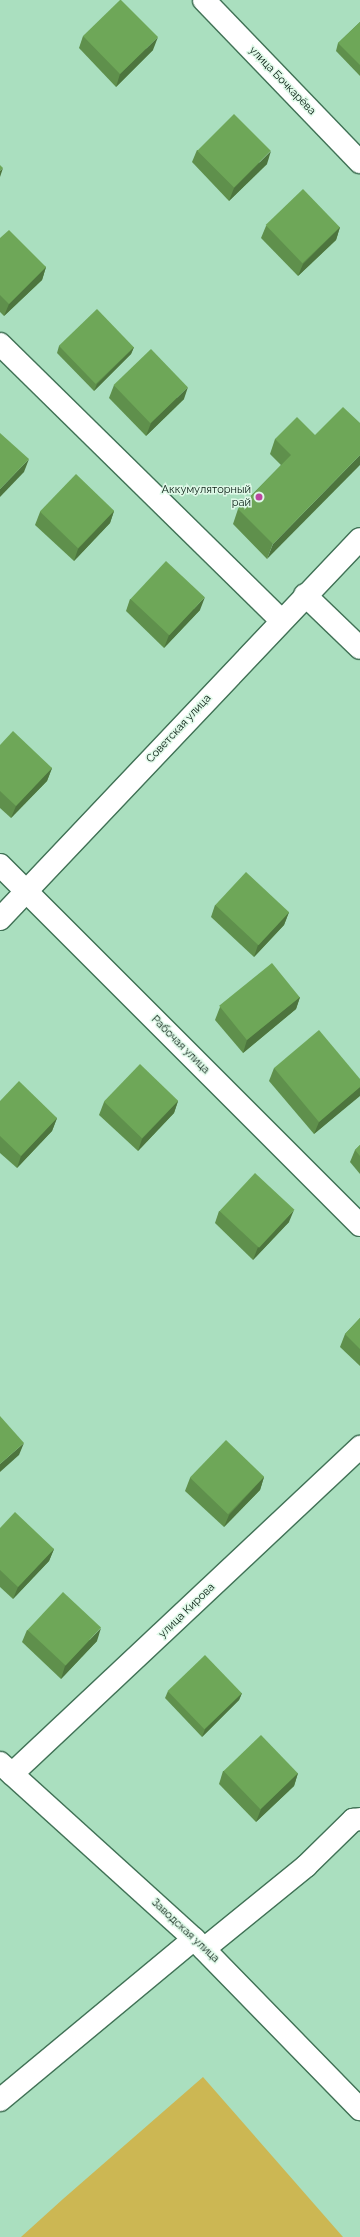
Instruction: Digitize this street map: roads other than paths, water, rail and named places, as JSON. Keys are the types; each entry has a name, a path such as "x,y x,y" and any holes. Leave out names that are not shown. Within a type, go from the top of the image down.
{"street":[{"name":"улица Бочкарёва","path":"204,0 360,162"},
{"path":"0,344 281,620"},
{"name":"Советская улица","path":"0,919 281,620 360,539"},
{"path":"306,595 360,648"},
{"name":"Рабочая улица","path":"0,866 360,1225"},
{"name":"улица Кирова","path":"6,1769 360,1447"},
{"name":"Заводская улица","path":"6,1769 199,1944 360,2109"},
{"path":"0,2100 199,1944 306,1866 353,1820 360,1819"}],"place":[{"name":"Аккумуляторный рай","path":"259,497"}]}
